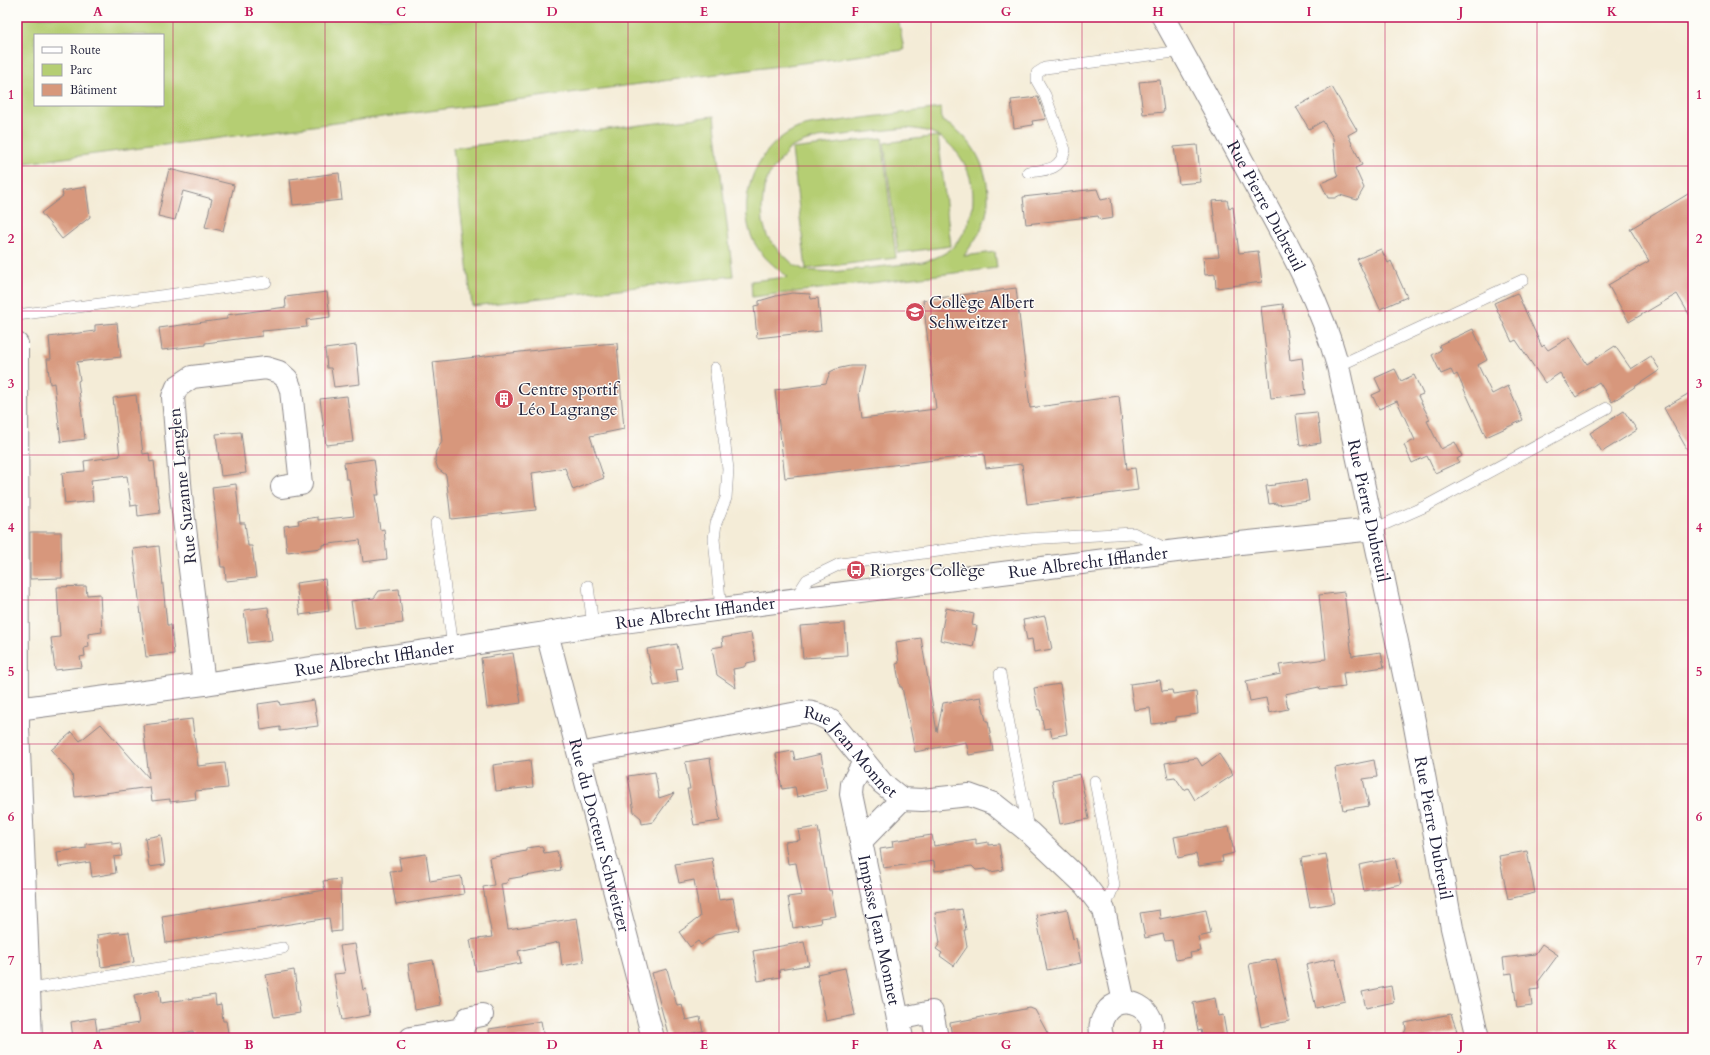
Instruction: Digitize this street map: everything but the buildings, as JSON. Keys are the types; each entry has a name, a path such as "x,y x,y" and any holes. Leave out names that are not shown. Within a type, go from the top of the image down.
{"street":[{"name":"Rue Pierre Dubreuil","path":"1163,17 1302,271 1325,324 1338,366 1414,721 1452,928 1478,1038"},
{"path":"17,344 18,709 31,1038"},
{"name":"Rue Suzanne Lenglen","path":"204,684 181,495 173,397 177,387 192,377 266,368 279,372 287,379 291,390 301,484 282,487"},
{"name":"Rue Albrecht Ifflander","path":"18,709 204,684 594,626 721,609 1171,551 1374,529"},
{"name":"Rue du Docteur Schweitzer","path":"547,633 653,1038"},
{"name":"Rue Jean Monnet","path":"579,754 808,712 822,715 831,721 882,783 902,799 922,800 969,795 994,804 1029,832 1085,885 1104,910 1124,1002"},
{"name":"Impasse Jean Monnet","path":"864,762 852,784 851,794 900,1028 932,1012 937,1038"},
{"name":"Impasse Jean Monnet","path":"861,842 902,799"},
{"path":"1103,1038 1100,1026 1102,1018 1113,1006 1124,1002 1139,1005 1146,1010 1151,1018 1153,1027 1150,1038"},
{"path":"411,1038 462,1034 468,1018 482,1016"}],"lane":[{"path":"1028,172 1056,167 1063,158 1065,150 1045,95 1037,81 1037,73 1045,68 1182,51"},
{"path":"1338,366 1523,280"},
{"path":"17,315 266,282"},
{"path":"715,368 728,469 726,498 716,523 714,539 721,609"},
{"path":"1374,529 1426,506 1606,408"},
{"path":"436,523 452,647"},
{"path":"794,600 807,580 840,564 1019,540 1133,533 1171,551"},
{"path":"588,586 594,626"},
{"path":"1000,674 1029,832"},
{"path":"1095,781 1114,885 1104,910"},
{"path":"30,989 283,948"}],"green space":[{"path":"17,17 898,17 904,50 17,164"},
{"path":"941,108 942,121 958,131 974,150 980,161 987,185 988,198 984,222 978,236 964,256 995,252 997,268 752,297 751,281 788,277 765,257 757,247 748,226 748,192 753,176 760,161 771,147 783,136 798,128 816,124","holes":["905,128 927,131 940,137 962,160 969,174 973,204 970,219 963,234 950,250 935,258 923,262 832,272 804,270 793,264 776,248 767,236 763,222 762,208 764,188 769,175 790,148 818,138"]},
{"path":"714,116 733,276 472,306 453,148"},
{"path":"938,136 951,246 898,253 884,143"},
{"path":"882,138 896,258 806,269 792,149"}],"place":[{"name":"Collège Albert Schweitzer","path":"915,312"},
{"name":"Centre sportif Léo Lagrange","path":"504,399"},
{"name":"Riorges Collège","path":"856,570"}]}
